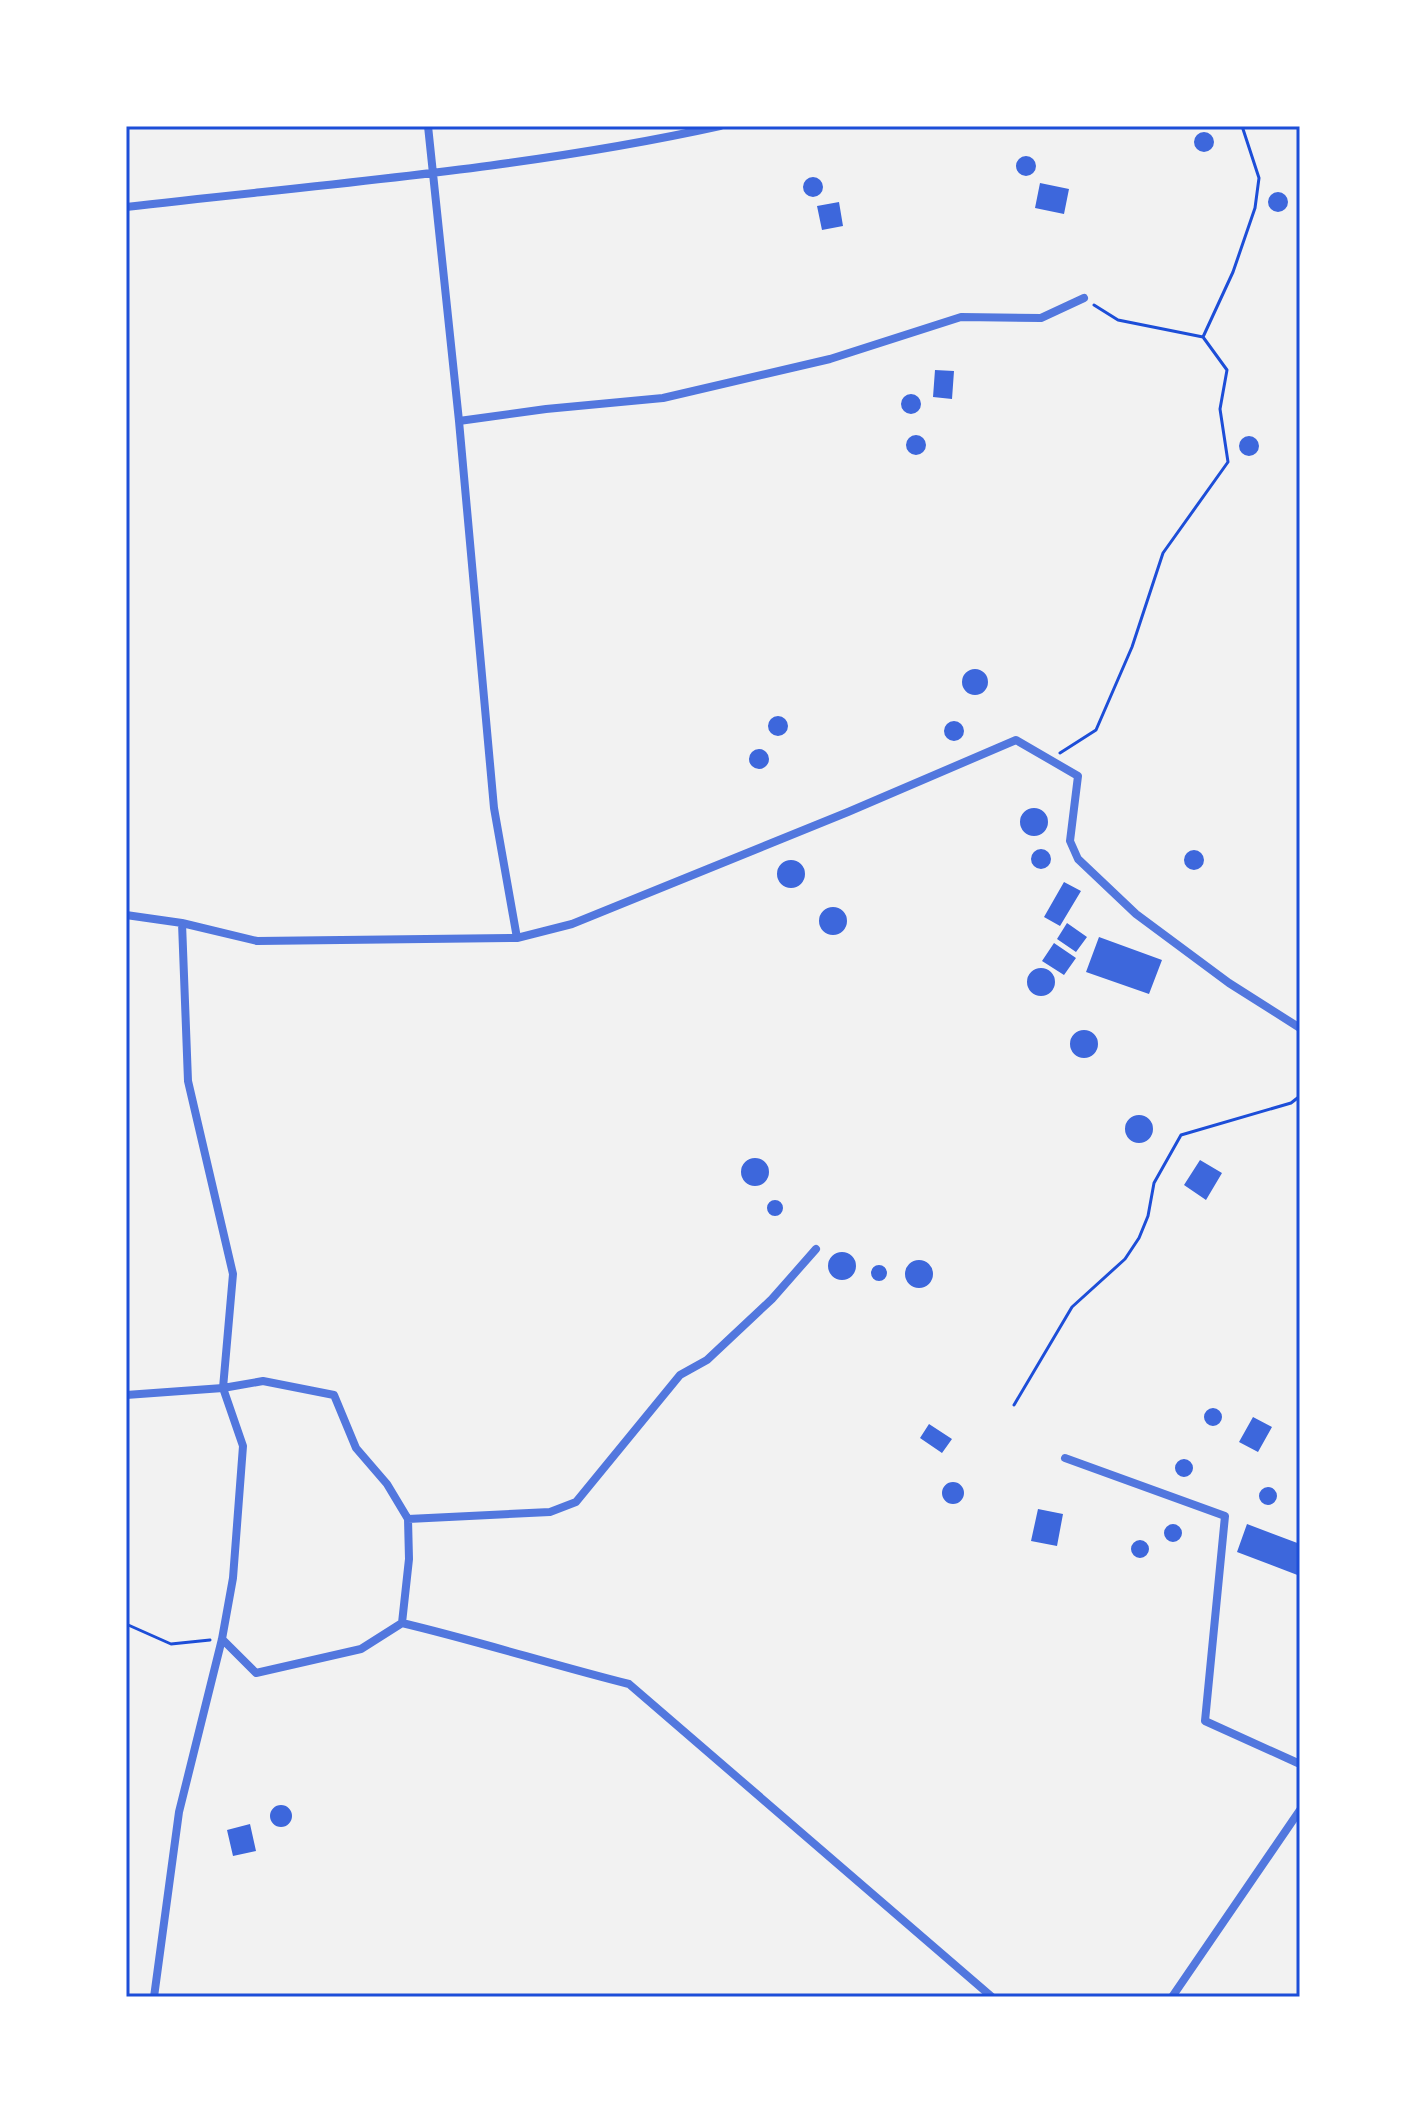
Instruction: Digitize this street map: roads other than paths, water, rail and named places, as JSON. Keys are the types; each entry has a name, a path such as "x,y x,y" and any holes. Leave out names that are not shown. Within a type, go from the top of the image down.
{"street":[{"path":"428,126 459,421 494,808 517,938"},
{"path":"126,207 641,143 720,126"},
{"path":"459,421 663,398 830,359 961,317 1041,318 1084,298"},
{"path":"126,915 182,923 257,941 517,938 572,924 1016,740 1078,776 1070,841 1078,859 1136,914 1229,983 1300,1028"},
{"path":"154,1997 179,1812 222,1639 233,1578 243,1446 223,1388 233,1274 188,1081 182,923"},
{"path":"408,1519 550,1512 576,1502 680,1375 707,1360 772,1299 816,1249"},
{"path":"126,1395 223,1388 263,1381 334,1395 356,1448 387,1484 408,1519 409,1559 402,1623"},
{"path":"1065,1458 1225,1516 1205,1721 1300,1764"},
{"path":"222,1639 256,1673 361,1649 402,1623 483,1642 629,1684 992,1997"},
{"path":"1172,1997 1300,1810"}]}
